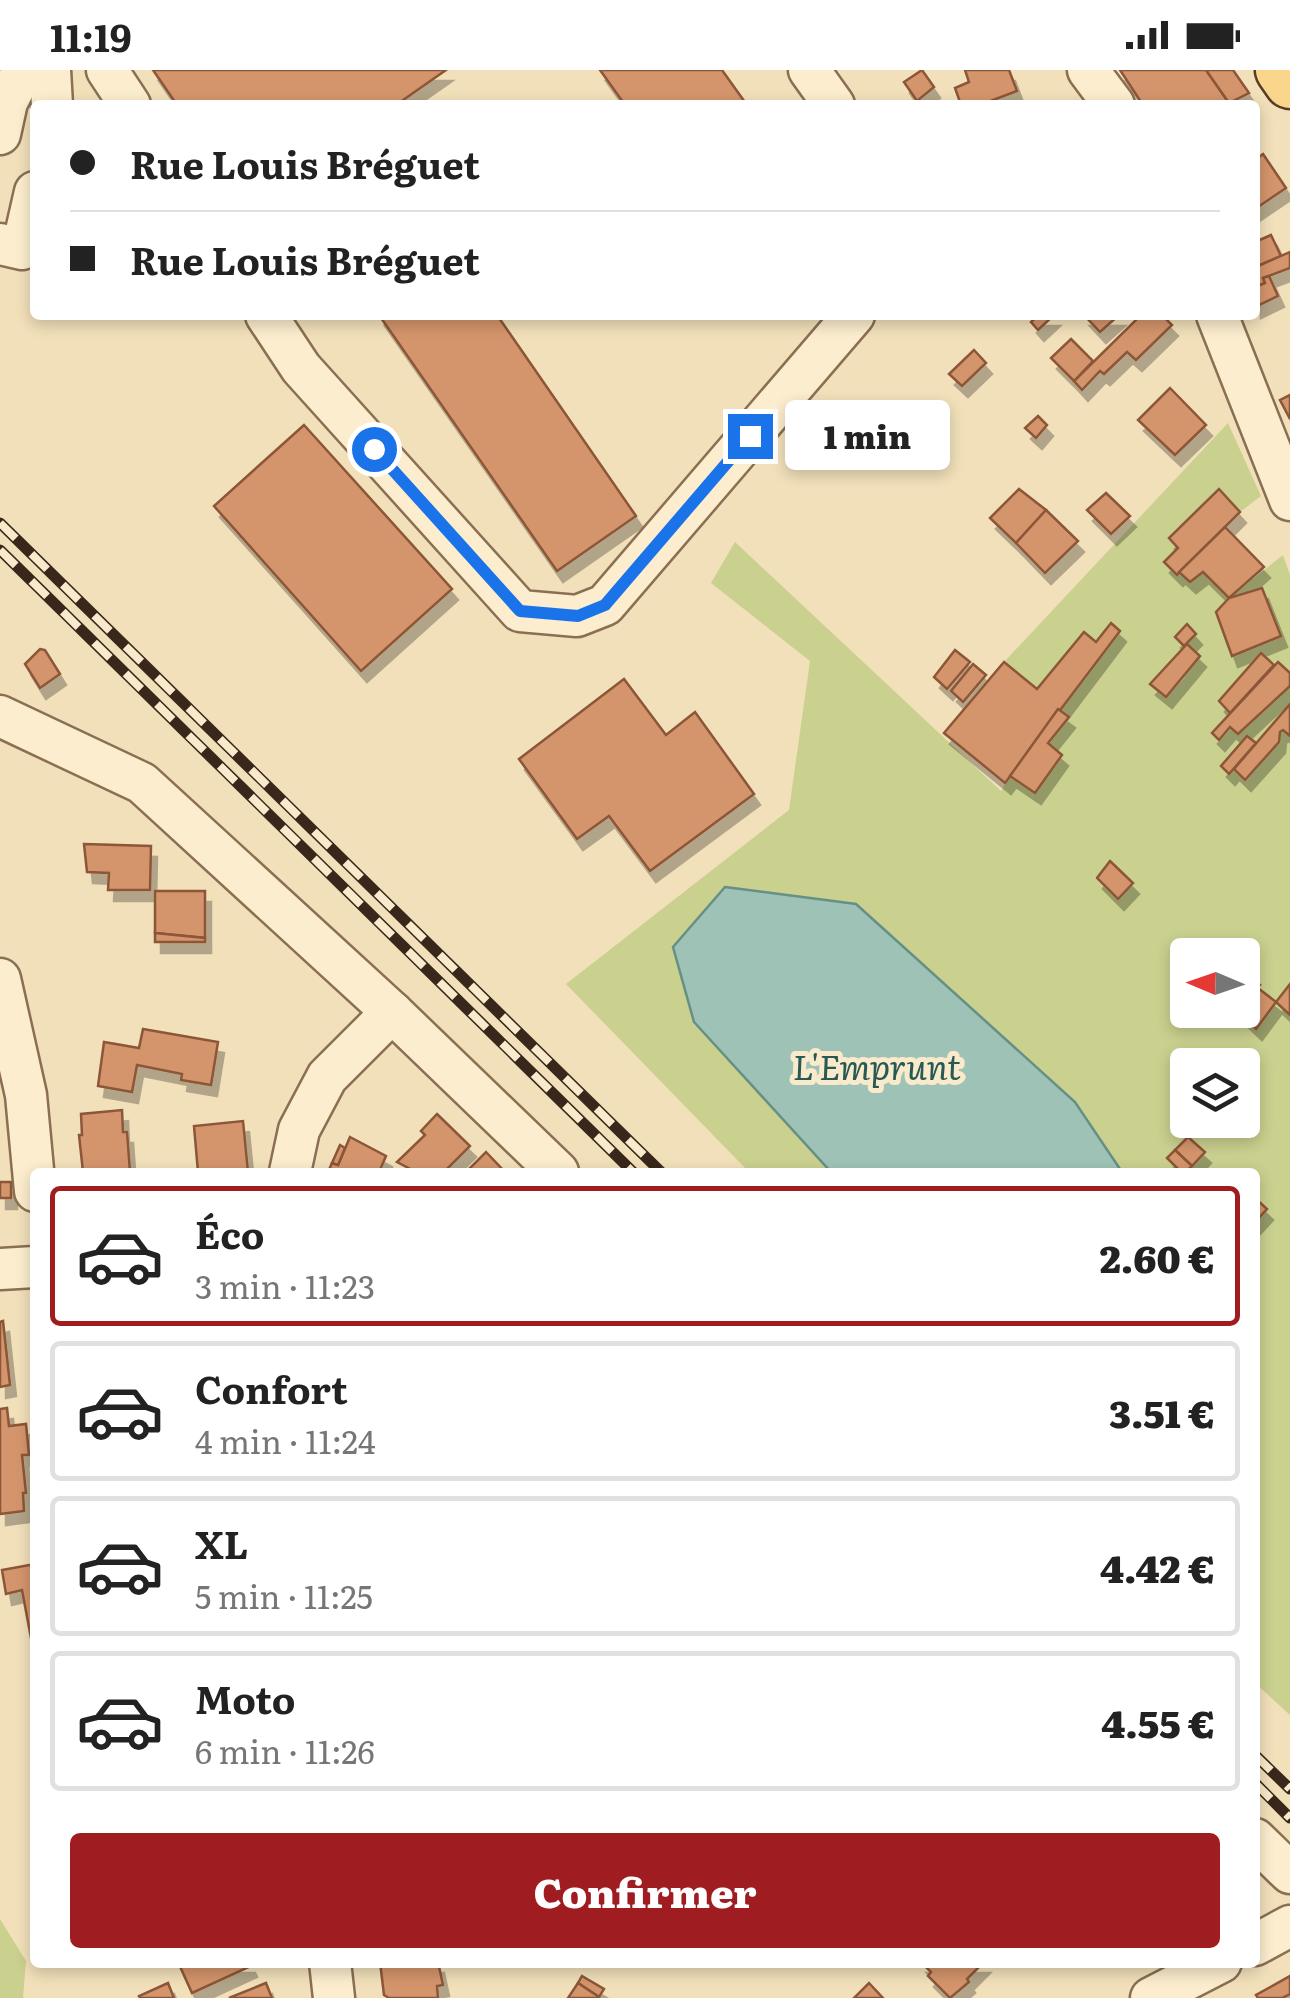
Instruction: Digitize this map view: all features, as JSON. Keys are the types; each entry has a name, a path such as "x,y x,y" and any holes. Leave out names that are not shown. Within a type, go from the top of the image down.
{"main road":[{"path":"1281,70 1290,83"}],"street":[{"path":"0,134 7,102 23,70"},
{"path":"50,70 52,100"},
{"path":"107,70 127,100"},
{"path":"809,70 830,100"},
{"path":"1088,70 1110,100"},
{"path":"0,244 22,249 30,214"},
{"path":"269,320 301,368 520,611 578,616 605,605 850,320"},
{"path":"1219,320 1290,500"},
{"path":"0,718 142,784 392,1012 554,1168"},
{"path":"0,979 26,1096 33,1168"},
{"path":"291,1168 299,1130 326,1077 392,1012"},
{"path":"0,1270 30,1268"},
{"path":"1260,1845 1290,1873"},
{"path":"1260,1942 1290,1926"},
{"path":"331,1968 334,1998"},
{"path":"1151,1998 1209,1968"}],"green space":[{"path":"1228,423 1261,496 1240,512 1218,489 1169,538 1178,548 1165,562 1176,575 1203,572 1229,598 1283,555 1290,575 1290,673 1279,662 1275,665 1260,654 1219,701 1230,713 1213,733 1230,727 1239,734 1290,686 1290,705 1256,743 1247,736 1221,766 1229,773 1234,769 1246,780 1283,730 1290,736 1290,1715 1260,1688 1260,1168 745,1168 566,984 789,810 810,661 711,583 735,542 1001,791 1010,776 1035,793 1062,755 1048,743 1068,717 1058,709 1119,631 1110,623 1096,642 1084,632 1037,689 1004,662","holes":["1262,588 1281,636 1233,655 1230,598","1187,625 1196,634 1187,644 1192,664 1166,697 1151,683 1184,646 1175,637","1110,862 1133,883 1117,899 1093,876 1097,878"]},
{"path":"0,1919 26,1961 23,1998 0,1998"}],"water":[{"name":"L'Emprunt","path":"725,887 856,904 1075,1102 1119,1168 827,1168 694,1022 673,947"}],"building":[{"path":"153,70 446,70 403,100 174,100"},
{"path":"600,70 722,70 743,100 621,100"},
{"path":"922,70 934,87 916,100 904,82"},
{"path":"965,70 1009,70 1017,91 993,100 959,100 955,88 969,82"},
{"path":"1120,70 1206,70 1227,100 1140,100"},
{"path":"1206,70 1233,70 1249,93 1227,100"},
{"path":"1263,154 1286,188 1260,206"},
{"path":"1271,235 1281,256 1260,265 1260,240"},
{"path":"1290,252 1290,268 1263,278 1265,283 1260,285 1260,265"},
{"path":"1269,276 1278,296 1260,305 1260,285 1265,283 1263,278"},
{"path":"382,320 500,320 636,516 557,571"},
{"path":"1033,320 1049,320 1038,330"},
{"path":"1089,320 1113,320 1100,332"},
{"path":"1136,320 1167,320 1172,325 1136,360 1127,352 1082,390 1074,381"},
{"path":"1071,339 1093,361 1074,381 1051,358"},
{"path":"974,350 986,363 962,386 949,374"},
{"path":"1170,388 1206,425 1175,455 1138,420"},
{"path":"1290,395 1290,419 1280,400"},
{"path":"1038,416 1047,425 1036,438 1025,428"},
{"path":"304,425 452,589 361,671 214,506"},
{"path":"1019,489 1046,510 1016,543 990,518"},
{"path":"1219,489 1240,512 1177,575 1164,562 1178,548 1169,538"},
{"path":"1106,493 1130,516 1111,534 1087,510"},
{"path":"1046,510 1078,541 1045,573 1016,543"},
{"path":"1225,527 1264,567 1229,598 1203,572 1190,582 1179,572"},
{"path":"1262,588 1281,636 1232,656 1216,612 1229,598"},
{"path":"1111,623 1120,631 1005,783 944,733 1004,662 1037,689 1084,632 1096,642"},
{"path":"1187,624 1196,634 1184,646 1175,637"},
{"path":"1187,644 1200,656 1166,697 1150,684"},
{"path":"40,649 45,650 60,674 40,688 25,664"},
{"path":"955,650 970,662 947,689 934,677"},
{"path":"1261,653 1274,665 1230,713 1219,701"},
{"path":"1278,662 1290,673 1290,686 1238,734 1230,727 1219,740 1212,733"},
{"path":"973,664 986,675 963,702 951,691"},
{"path":"624,679 666,735 695,712 754,794 650,871 609,816 577,839 519,759"},
{"path":"1290,704 1290,736 1280,732 1279,742 1245,780 1234,769"},
{"path":"1058,709 1069,717 1048,743 1062,755 1035,793 1010,776"},
{"path":"1247,736 1256,743 1229,774 1221,766"},
{"path":"84,844 151,846 150,890 108,890 109,873 87,872"},
{"path":"1110,861 1133,883 1118,899 1097,878"},
{"path":"155,891 205,891 205,938 155,933"},
{"path":"155,933 205,938 205,942 155,942"},
{"path":"1290,984 1290,1015 1276,1002"},
{"path":"1260,990 1276,1002 1260,1024"},
{"path":"143,1029 218,1042 211,1085 181,1080 182,1074 137,1065 132,1092 98,1086 104,1042 139,1048"},
{"path":"122,1110 130,1168 83,1168 81,1114"},
{"path":"437,1114 470,1146 448,1168 408,1168 397,1162 425,1135 421,1131"},
{"path":"243,1121 248,1168 198,1168 194,1126"},
{"path":"350,1137 386,1156 381,1168 330,1168 332,1163 338,1165"},
{"path":"1189,1138 1205,1152 1192,1166 1175,1150"},
{"path":"340,1145 345,1148 338,1165 332,1163"},
{"path":"1175,1150 1192,1166 1177,1168 1167,1158"},
{"path":"486,1152 501,1168 470,1168"},
{"path":"0,1182 11,1182 11,1198 0,1198"},
{"path":"3,1321 10,1385 0,1387 0,1322"},
{"path":"7,1408 9,1426 26,1424 29,1455 22,1455 24,1511 0,1514 0,1409"},
{"path":"30,1565 30,1633 22,1590 6,1594 2,1570"},
{"path":"181,1968 247,1968 192,1993"},
{"path":"381,1968 439,1968 443,1985 437,1986 438,1998 384,1995"},
{"path":"927,1968 978,1968 950,1998 928,1976 931,1972"},
{"path":"582,1976 604,1989 599,1997 578,1983"},
{"path":"1290,1976 1290,1994 1282,1998 1256,1995"},
{"path":"168,1983 174,1998 139,1996"},
{"path":"266,1983 272,1998 229,1998"},
{"path":"578,1983 599,1997 568,1998"},
{"path":"869,1983 883,1998 854,1998"}],"railway":[{"path":"0,523 657,1168"},
{"path":"0,550 629,1168"},
{"path":"1260,1760 1290,1789"},
{"path":"1260,1788 1290,1818"}],"route":[{"path":"374,449 520,611 578,616 605,605 750,436"}]}
